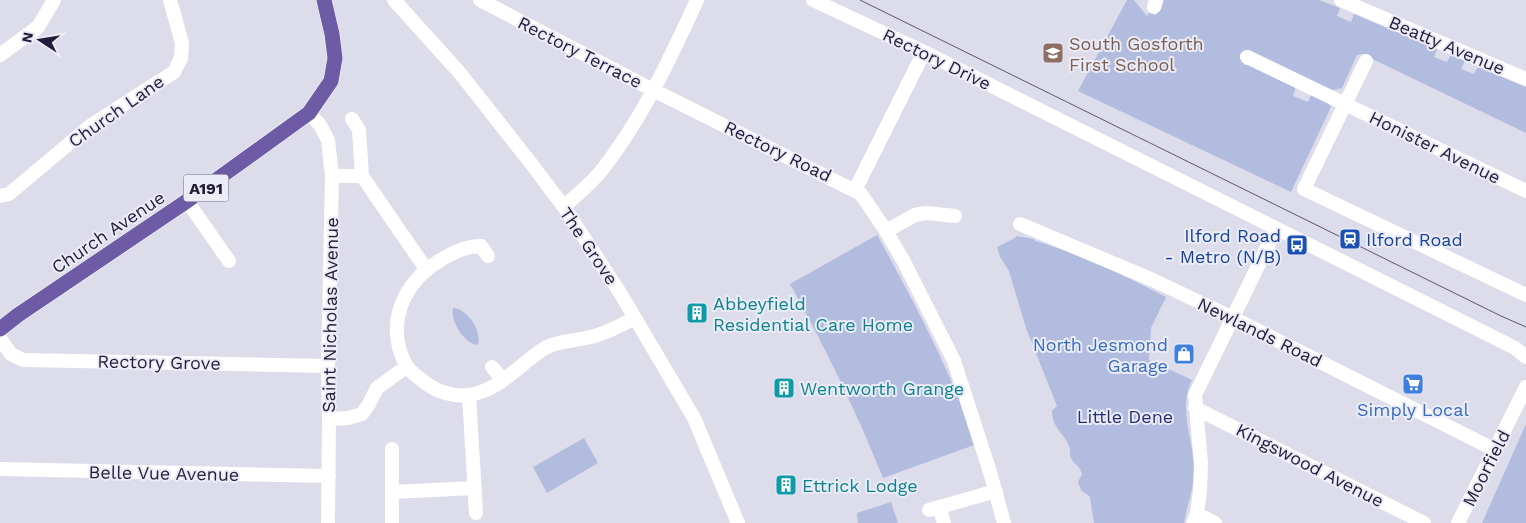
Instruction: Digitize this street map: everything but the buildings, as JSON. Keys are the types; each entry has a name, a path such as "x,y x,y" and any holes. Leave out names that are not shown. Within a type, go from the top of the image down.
{"main road":[{"name":"Church Avenue","path":"0,329 187,201 309,113 331,81 335,58 332,34 324,0"}],"street":[{"path":"0,55 38,27 54,0"},
{"name":"Church Lane","path":"0,196 9,194 90,126 174,72 181,58 182,43 170,0"},
{"name":"Rectory Terrace","path":"480,0 653,90"},
{"path":"564,207 601,171 632,128 653,90 697,0"},
{"name":"Rectory Drive","path":"812,0 924,52 1276,229"},
{"name":"Beatty Avenue","path":"1340,0 1526,78"},
{"name":"The Grove","path":"395,1 459,72 564,207 635,318 694,418 738,523"},
{"path":"855,190 924,52"},
{"name":"Honister Avenue","path":"1247,57 1526,191"},
{"path":"1366,61 1304,189 1526,295"},
{"name":"Rectory Road","path":"653,90 855,190 865,199 904,262 954,361 996,491 1004,523"},
{"name":"Saint Nicholas Avenue","path":"309,113 320,125 328,140 332,176 328,366 328,523"},
{"path":"352,119 359,130 362,176 426,269"},
{"path":"332,176 362,176"},
{"path":"187,201 229,261"},
{"path":"886,231 915,215 926,213 955,216"},
{"name":"Newlands Road","path":"1020,224 1153,280 1233,318 1495,450"},
{"path":"1215,523 1195,518 1200,491 1201,462 1195,395 1276,229 1515,348 1526,357"},
{"path":"488,256 481,246 470,246 426,269 406,292 398,312 396,329 406,367 427,384 448,394 469,395 486,389 515,372 527,359 548,346 596,336 635,318"},
{"name":"Rectory Grove","path":"0,339 11,354 22,360 328,366"},
{"path":"329,419 348,418 362,414 377,388 406,367"},
{"path":"492,367 502,380"},
{"name":"Moorfield","path":"1458,523 1526,387"},
{"path":"469,395 476,513"},
{"name":"Kingswood Avenue","path":"1196,408 1424,523"},
{"path":"392,449 392,523"},
{"name":"Belle Vue Avenue","path":"0,469 329,476"},
{"path":"392,492 475,488"},
{"path":"944,523 934,508 996,491"}],"green space":[{"path":"1127,0 1134,0 1147,16 1150,12 1155,15 1161,9 1164,0 1319,0 1340,8 1337,16 1351,22 1354,14 1437,49 1434,57 1447,62 1451,55 1465,61 1461,69 1474,74 1478,67 1526,87 1526,133 1362,54 1357,55 1342,88 1332,90 1250,50 1245,50 1240,54 1244,65 1250,65 1296,86 1293,96 1308,102 1311,95 1327,101 1331,107 1291,192 1078,91"},
{"path":"877,235 931,338 967,417 977,444 883,478 862,428 816,331 790,284"},
{"name":"Little Dene","path":"1016,236 1034,239 1085,259 1166,297 1151,328 1149,360 1192,380 1188,391 1186,414 1194,462 1194,474 1184,523 1094,523 1090,497 1081,490 1078,482 1082,474 1072,460 1067,441 1056,426 1052,416 1052,410 1057,406 1026,328 1009,271 1000,257 997,247"},
{"path":"453,308 459,309 469,316 478,333 478,345 468,341 459,331 454,319"},
{"path":"1526,424 1526,523 1482,523"},
{"path":"584,438 598,463 547,493 533,467"},
{"path":"891,502 898,523 858,523 857,513"}],"tram line":[{"path":"860,0 1526,327"}],"place":[{"name":"South Gosforth First School","path":"1053,53"},
{"name":"Ilford Road","path":"1350,239"},
{"name":"Ilford Road - Metro (N/B)","path":"1297,245"},
{"name":"Abbeyfield Residential Care Home","path":"697,313"},
{"name":"North Jesmond Garage","path":"1184,354"},
{"name":"Simply Local","path":"1413,384"},
{"name":"Wentworth Grange","path":"784,388"},
{"name":"Ettrick Lodge","path":"786,485"}]}
